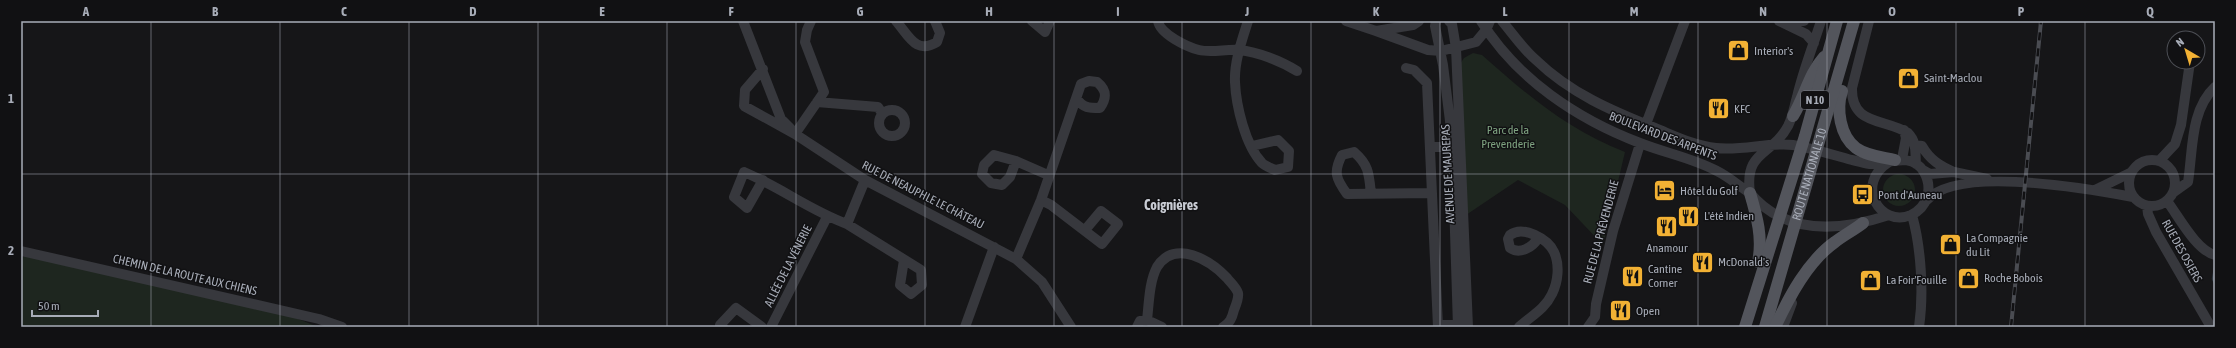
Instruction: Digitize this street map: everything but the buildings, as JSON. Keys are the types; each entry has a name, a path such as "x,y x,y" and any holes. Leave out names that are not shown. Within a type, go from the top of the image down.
{"main road":[{"name":"N 10","path":"1745,327 1780,217 1837,21"},
{"name":"ROUTE NATIONALE 10","path":"1765,327 1818,151 1854,21"},
{"path":"1793,116 1803,99 1815,68 1827,53"},
{"path":"1844,60 1846,75 1840,96 1839,111 1846,136 1856,148 1869,154 1895,160"},
{"path":"1750,193 1760,232 1761,250 1753,278 1757,286"},
{"path":"1775,327 1784,308 1809,269 1823,252 1863,223"}],"street":[{"path":"744,21 781,119 795,134 824,92 806,42 807,30 811,21"},
{"path":"896,21 914,43 922,48 929,47 937,42 940,33 935,21"},
{"path":"1032,21 1045,32 1050,21"},
{"path":"1158,21 1158,25 1173,39 1200,50 1240,50 1285,64 1297,70"},
{"path":"1248,21 1240,50 1235,81 1243,129 1252,146"},
{"path":"1346,21 1428,50 1441,51 1476,42 1486,24"},
{"path":"1376,31 1413,25 1419,21"},
{"name":"AVENUE DE MAUREPAS","path":"1436,21 1437,39 1441,51 1453,147 1462,326"},
{"name":"AVENUE DE MAUREPAS","path":"1449,21 1452,24 1456,48 1462,326"},
{"name":"BOULEVARD DES ARPENTS","path":"1502,21 1536,60 1562,82 1594,101 1697,145 1717,148 1744,149 1792,145 1872,164 1895,160"},
{"path":"1646,124 1685,21"},
{"path":"1779,21 1806,34 1814,43"},
{"path":"1783,21 1804,21"},
{"path":"1750,193 1748,178 1754,161 1787,128 1793,116 1797,97 1821,21"},
{"path":"1870,21 1852,88 1852,97 1855,106 1866,118 1904,130 1913,138 1919,167 1929,183 1927,200"},
{"name":"BOULEVARD DES ARPENTS","path":"1486,24 1526,75 1554,98 1594,123 1640,144 1718,171 1750,193 1766,210 1780,217 1796,222 1832,228 1863,223 1890,215"},
{"path":"1406,68 1414,70 1427,83 1438,326 1462,326"},
{"name":"RUE DE NEAUPHLE LE CHÂTEAU","path":"763,69 745,90 744,106 795,134 865,180 1016,259 1042,282 1071,327"},
{"path":"2159,161 2175,144 2182,125 2189,70"},
{"path":"1915,145 1922,146 1926,154 1940,166 1954,172 1999,181 2096,190 2133,197 2147,206 2161,205 2167,201 2174,192 2188,182 2197,118 2207,94 2215,87"},
{"path":"1016,259 1041,200 1048,175 1068,119 1077,99"},
{"path":"817,102 878,107 882,113"},
{"path":"1904,130 1906,138 1895,160 1881,167 1875,175 1872,191 1875,201 1882,210 1890,215 1897,217 1912,215 1921,208 1932,194 1951,186 1999,181"},
{"name":"RUE DE LA PRÉVENDERIE","path":"1588,327 1596,311 1596,304 1613,231 1640,144"},
{"path":"1430,147 1453,147"},
{"path":"1371,194 1370,175 1365,161 1354,152 1342,155 1337,165 1337,181 1347,194 1371,194 1432,193"},
{"path":"1895,160 1919,167 1930,174 1954,172"},
{"path":"1016,161 1048,175"},
{"path":"2096,190 2132,172 2141,163 2146,161 2159,161 2170,169 2174,175 2174,192"},
{"path":"2174,175 2190,166"},
{"path":"2132,172 2129,185 2133,197"},
{"name":"ALLÉE DE LA VÉNERIE","path":"763,180 827,217 847,224 904,260"},
{"path":"847,224 865,180"},
{"path":"1041,200 1051,205 1085,230"},
{"path":"2167,201 2199,246 2212,254"},
{"name":"RUE DES OSIERS","path":"2147,206 2148,214 2156,232 2211,327"},
{"path":"1912,215 1915,227 1922,290 1919,327"},
{"name":"ALLÉE DE LA VÉNERIE","path":"771,327 827,217"},
{"path":"1519,327 1535,315 1548,301 1557,278 1555,253 1547,242 1538,238"},
{"path":"964,327 994,247"},
{"name":"CHEMIN DE LA ROUTE AUX CHIENS","path":"21,250 319,319 342,327"},
{"path":"1147,320 1152,282 1157,268 1162,260 1172,255 1186,254 1202,257 1215,266 1237,290 1238,296 1233,318 1223,327"},
{"path":"1783,327 1796,290"},
{"path":"722,327 720,325 736,308 762,327"},
{"path":"1137,327 1140,321 1147,320 1162,327"}],"green space":[{"name":"Parc de la Prevenderie","path":"1473,53 1482,55 1515,84 1567,122 1604,143 1625,152 1603,245 1565,205 1518,180 1466,215 1460,64 1464,58"},
{"path":"1902,174 1908,176 1913,181 1915,190 1913,199 1908,204 1896,206 1890,204 1885,199 1883,187 1885,181 1890,176"},
{"path":"24,254 264,305 318,327 21,327 21,267"}],"waterway":[{"path":"2215,268 2213,279 2215,283"}],"railway":[{"path":"2011,327 2041,21"}],"place":[{"name":"Interior's","path":"1739,51"},
{"name":"Saint-Maclou","path":"1908,78"},
{"name":"KFC","path":"1719,109"},
{"name":"Hôtel du Golf","path":"1664,191"},
{"name":"Pont d'Auneau","path":"1863,195"},
{"name":"L'été Indien","path":"1688,216"},
{"name":"Anamour","path":"1667,227"},
{"name":"La Compagnie du Lit","path":"1951,245"},
{"name":"McDonald's","path":"1703,262"},
{"name":"Cantine Corner","path":"1633,276"},
{"name":"Roche Bobois","path":"1969,278"},
{"name":"La Foir'Fouille","path":"1870,280"},
{"name":"Open","path":"1620,311"}],"district":[{"name":"Coignières","path":"1171,205"}]}
